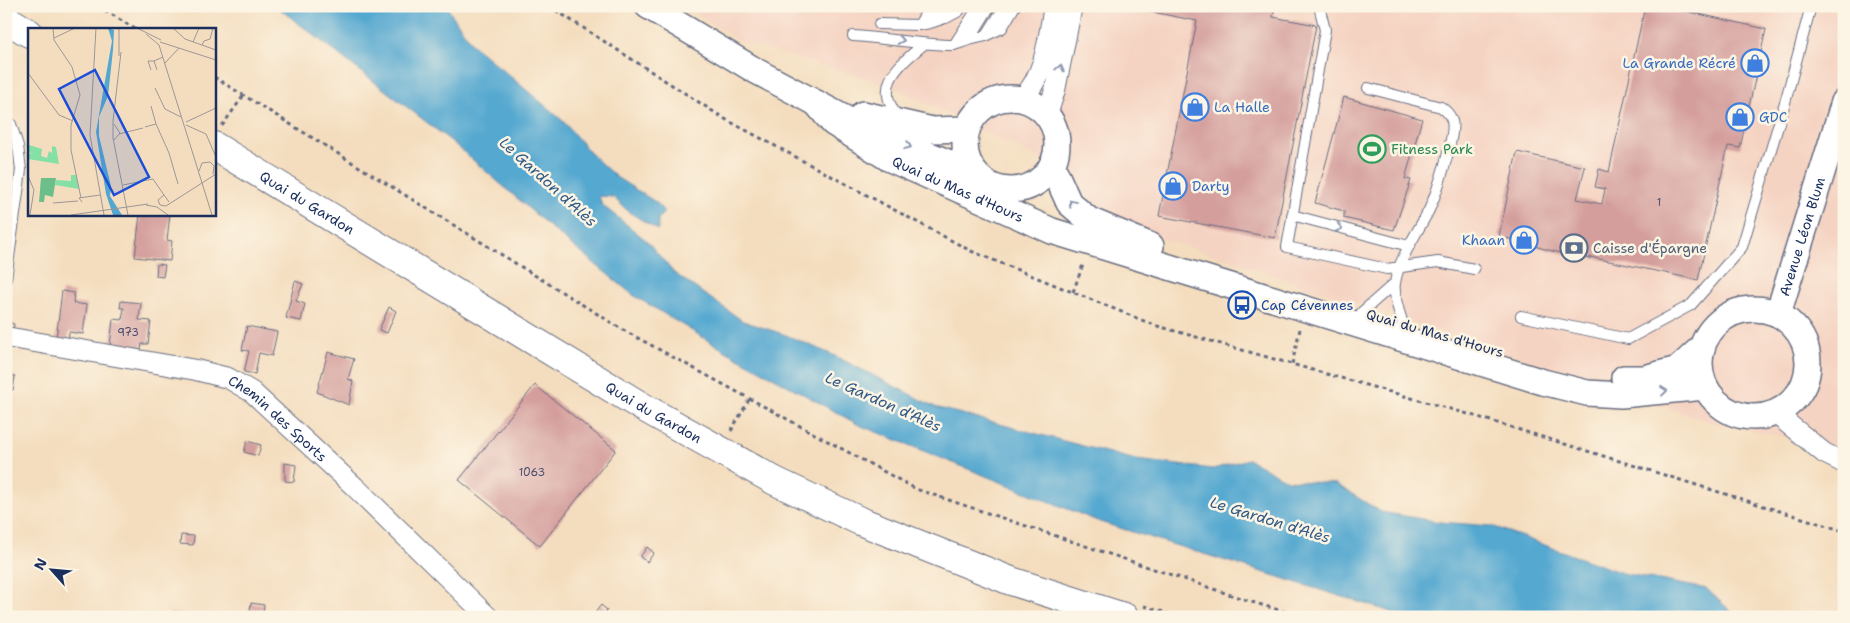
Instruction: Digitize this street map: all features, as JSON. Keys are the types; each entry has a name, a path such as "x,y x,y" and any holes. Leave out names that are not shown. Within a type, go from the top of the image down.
{"main road":[{"path":"6,19 28,32"},
{"name":"Quai du Gardon","path":"216,138 641,406 775,481 860,521 1011,581 1130,610"}],"street":[{"name":"Quai du Mas d'Hours","path":"648,6 698,37 816,104 865,129 975,173"},
{"path":"1022,99 1032,89 1041,72 1054,6"},
{"path":"1047,115 1055,90 1072,6"},
{"path":"1009,98 1022,99 1036,105 1047,115 1057,139 1057,152 1052,165 1043,177 1031,186 1016,190 1001,189 987,183 975,173 968,160 965,145 967,129 983,107 995,101 1009,98"},
{"name":"Avenue Léon Blum","path":"1778,314 1844,102"},
{"name":"Quai du Mas d'Hours","path":"816,104 932,130 967,129"},
{"name":"Quai du Mas d'Hours","path":"816,104 833,123 888,158 1052,231 1543,382 1587,393 1622,395 1705,387"},
{"name":"Quai du Mas d'Hours","path":"1052,165 1069,203 1089,220 1202,266 1570,373 1606,378 1644,378 1678,369 1702,347"},
{"name":"Quai du Mas d'Hours","path":"1001,189 1102,246"},
{"path":"1756,309 1778,314 1792,325 1802,339 1808,356 1807,373 1801,390 1790,404 1775,413 1759,417 1735,414 1714,400 1705,387 1700,367 1702,347 1709,333 1720,321 1734,313 1756,309"},
{"name":"Chemin des Sports","path":"6,337 196,370 228,378 252,392 355,487 488,617"},
{"path":"1775,413 1824,453 1844,463"}],"lane":[{"path":"919,25 930,6"},
{"path":"930,23 941,6"},
{"path":"945,18 952,6"},
{"path":"879,24 919,25 930,23 959,11 962,6"},
{"path":"954,45 979,6"},
{"path":"968,40 990,6"},
{"path":"986,36 1005,6"},
{"path":"853,36 898,39 923,45 954,45 986,36 1002,28 1015,6"},
{"path":"1319,6 1325,30 1287,247 1387,269 1438,262 1474,269"},
{"path":"1521,316 1628,339 1691,305 1742,247 1786,99 1811,6"},
{"path":"900,124 888,96 889,84 903,62 923,45"},
{"path":"1368,88 1441,107 1449,113 1453,123 1447,158 1430,209 1409,246 1395,283 1397,305 1403,324"},
{"path":"6,279 21,170 18,146 11,124"},
{"path":"1292,215 1409,246"},
{"path":"1362,312 1395,283"}],"path":[{"path":"98,6 133,28"},
{"path":"549,6 725,119 971,251 1154,325 1475,416 1844,531"},
{"path":"215,78 625,331 916,489 1255,604 1303,617"},
{"path":"216,138 244,95"},
{"path":"1073,292 1102,246"},
{"path":"1292,364 1305,309"},
{"path":"727,438 750,398"},
{"path":"1130,610 1179,617"}],"shaded area":[{"path":"684,6 1844,6 1844,448 1713,423 1091,214 1052,165 889,85 739,41"}],"water":[{"name":"Le Gardon d'Alès","path":"276,6 446,6 473,45 562,120 593,156 616,177 657,203 664,212 658,219 658,230 629,212 613,197 599,196 602,205 647,241 674,273 743,321 786,335 833,355 935,407 1136,460 1213,469 1248,459 1287,480 1336,484 1381,512 1440,522 1492,526 1622,573 1707,589 1737,617 1408,617 1100,522 859,425 722,349 633,295 556,232 451,141"}],"building":[{"path":"1123,6 1275,6 1273,17 1316,25 1275,238 1159,216 1197,21"},
{"path":"1645,6 1663,6 1766,29 1740,148 1728,146 1698,280 1590,257 1590,259 1552,251 1499,236 1517,152 1585,167 1577,199 1602,204 1605,189 1595,187 1599,169 1609,172"},
{"name":"Fitness Park","path":"1344,97 1422,119 1405,179 1411,180 1394,230 1344,218 1344,211 1315,203"},
{"path":"6,145 10,156 6,158"},
{"path":"140,215 170,215 167,240 172,241 170,261 135,257"},
{"path":"157,264 165,265 163,277 156,276"},
{"path":"295,281 303,284 296,301 305,304 301,321 286,318"},
{"path":"62,291 74,293 73,303 87,305 83,334 69,332 68,341 56,339"},
{"path":"121,301 141,303 139,320 151,321 148,344 142,344 141,350 110,346 113,319 122,320 124,308 120,308"},
{"path":"389,307 396,311 387,333 379,330"},
{"path":"6,322 14,324 13,331 6,329"},
{"path":"247,326 277,332 272,356 259,353 255,374 244,372 249,351 242,350"},
{"path":"328,352 354,359 348,379 353,381 349,405 317,392"},
{"path":"6,375 15,376 13,390 6,389"},
{"path":"535,385 616,450 540,546 459,480"},
{"path":"247,441 261,445 258,456 244,452"},
{"path":"285,463 296,465 294,482 285,481"},
{"path":"181,535 194,536 193,545 180,544"},
{"path":"647,547 654,553 647,562 640,557"},
{"path":"251,603 264,605 263,617 249,617"},
{"path":"601,605 607,610 602,617 592,617"},
{"path":"169,613 187,615 187,617 169,617"}],"place":[{"name":"La Grande Récré","path":"1755,63"},
{"name":"La Halle","path":"1195,107"},
{"name":"GDC","path":"1740,117"},
{"name":"Fitness Park","path":"1372,149"},
{"name":"Darty","path":"1173,186"},
{"name":"Khaan","path":"1524,240"},
{"name":"Caisse d'Épargne","path":"1574,248"},
{"name":"Cap Cévennes","path":"1242,305"}]}
